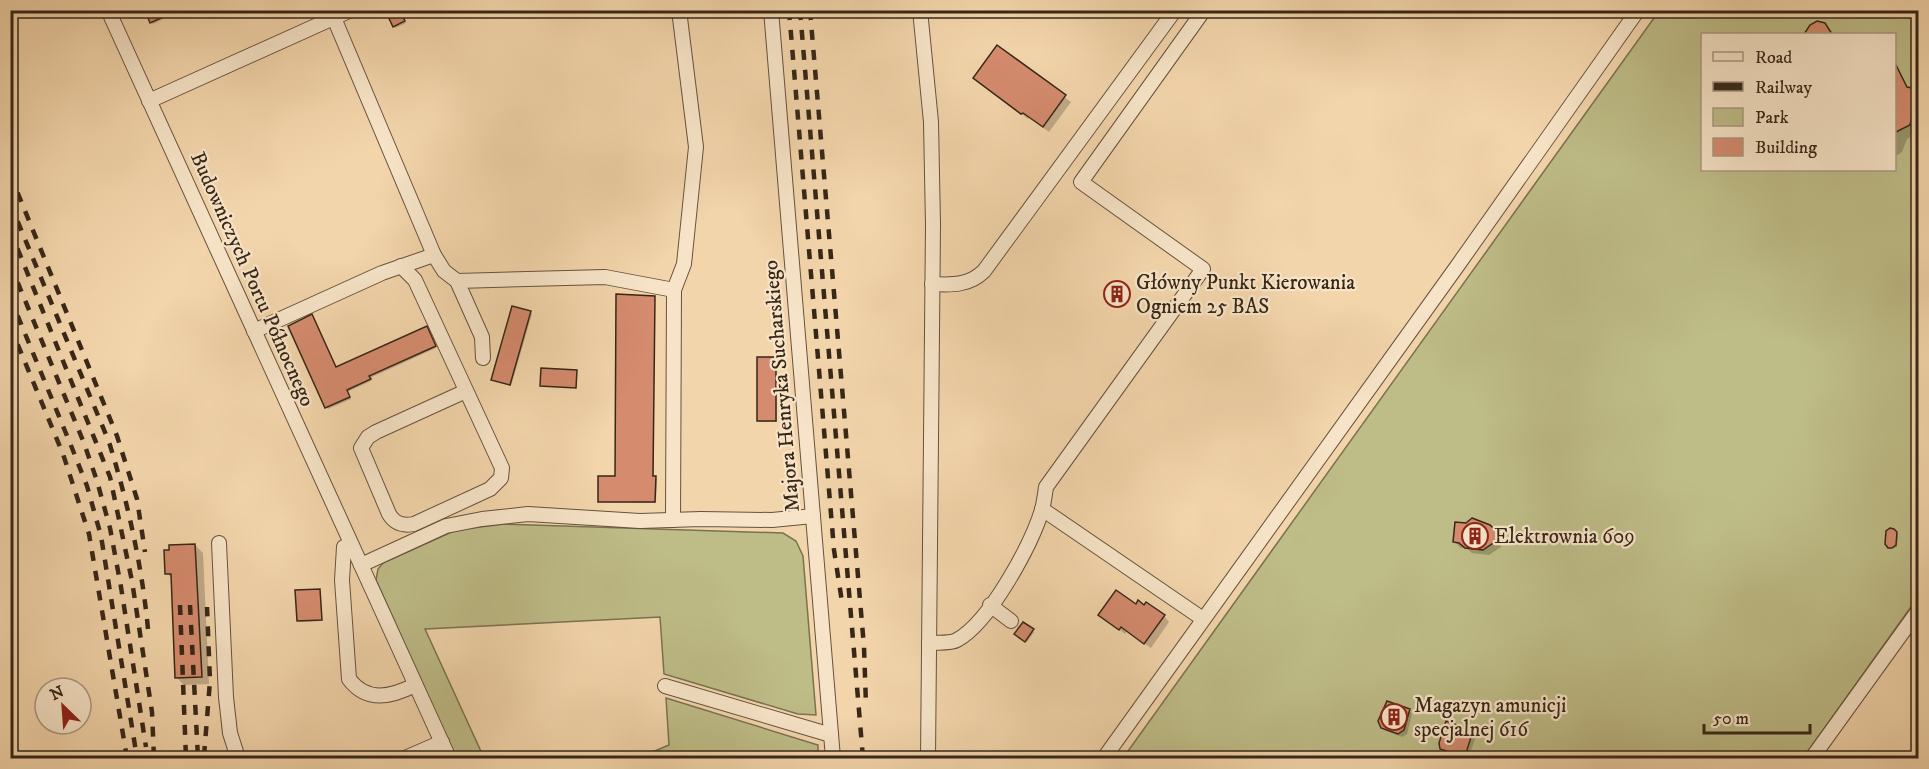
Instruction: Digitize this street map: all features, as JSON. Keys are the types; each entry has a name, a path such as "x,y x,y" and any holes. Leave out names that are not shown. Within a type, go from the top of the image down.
{"street":[{"name":"Budowniczych Portu Północnego","path":"108,10 449,759"},
{"path":"149,101 351,10"},
{"path":"673,520 674,290 684,264 696,147 679,10"},
{"name":"Majora Henryka Sucharskiego","path":"771,10 833,759"},
{"path":"920,10 931,122 928,759"},
{"path":"932,284 963,283 975,279 984,271 1175,10"},
{"path":"929,643 955,641 972,629 990,605 1016,569 1042,509 1046,487 1203,268 1081,182 1204,10"},
{"path":"1104,759 1638,10"},
{"path":"334,18 434,255 444,271 457,281 482,337 483,358"},
{"path":"254,331 401,266 422,261 434,255"},
{"path":"401,266 415,280 502,468 501,478 490,489 414,524 406,526 400,524 389,514 362,448 364,442 376,432 466,391"},
{"path":"457,281 605,277 674,290"},
{"path":"1042,509 1203,619"},
{"path":"361,565 446,526 528,514 640,521 772,520 813,516"},
{"path":"219,543 226,697 230,733 238,759"},
{"path":"351,544 344,547 342,580 349,679 356,689 371,695 395,695 415,685"},
{"path":"990,605 1011,621"},
{"path":"1812,759 1918,611"},
{"path":"665,686 831,735"},
{"path":"405,759 441,742"}],"green space":[{"path":"1659,11 1918,11 1918,597 1803,758 1123,758"},
{"path":"504,524 783,533 796,541 803,556 816,715 798,714 664,674 660,617 425,629 484,758 456,758 376,580 378,569 383,563 456,530"},
{"path":"666,698 818,745 818,758 638,758 669,745"}],"building":[{"path":"145,10 179,10 150,23"},
{"path":"385,10 400,10 405,21 393,27"},
{"path":"1817,21 1825,23 1831,33 1805,33 1810,25"},
{"path":"997,45 1066,95 1043,127 1023,113 1021,114 973,78"},
{"path":"1896,65 1907,87 1918,89 1918,110 1913,113 1910,125 1896,132"},
{"path":"616,294 655,296 653,476 656,476 655,502 598,502 598,476 615,476"},
{"path":"512,306 531,311 510,385 491,380"},
{"path":"312,314 336,367 427,326 436,346 369,376 371,379 347,390 350,397 325,408 288,326"},
{"path":"757,357 776,357 776,421 757,421"},
{"path":"541,368 577,370 576,388 540,386"},
{"name":"Elektrownia 609","path":"1472,518 1490,525 1497,532 1496,541 1483,550 1465,548 1453,542 1455,522 1466,523"},
{"path":"1890,528 1897,532 1896,545 1888,548 1885,544 1886,531"},
{"path":"195,544 202,677 175,678 171,574 165,574 164,550 169,550 169,545"},
{"path":"320,589 322,620 297,621 295,590"},
{"path":"1116,590 1136,604 1138,600 1144,605 1146,602 1165,615 1144,644 1121,627 1119,630 1098,615"},
{"path":"1023,622 1034,629 1025,642 1014,634"},
{"name":"Magazyn amunicji specjalnej 616","path":"1387,701 1410,709 1404,730 1398,734 1381,728 1378,721"},
{"path":"1446,721 1473,731 1466,753 1460,755 1440,749 1439,743"}],"railway":[{"path":"789,10 834,550 842,602"},
{"path":"800,10 863,758"},
{"path":"810,10 864,647 866,705"},
{"path":"10,174 117,436 137,499 145,552"},
{"path":"10,203 109,442 133,535 148,629"},
{"path":"10,230 110,477 132,581 152,712 154,758"},
{"path":"10,264 84,443 97,481 110,528 121,587 146,747"},
{"path":"10,297 87,486 101,536 137,758"},
{"path":"10,326 63,454 89,534 127,758"},
{"path":"180,605 186,758"},
{"path":"190,605 198,758"},
{"path":"204,756 210,681 207,607"}],"place":[{"name":"Główny Punkt Kierowania Ogniem 25 BAS","path":"1117,294"},
{"name":"Elektrownia 609","path":"1475,536"},
{"name":"Magazyn amunicji specjalnej 616","path":"1394,717"}]}
